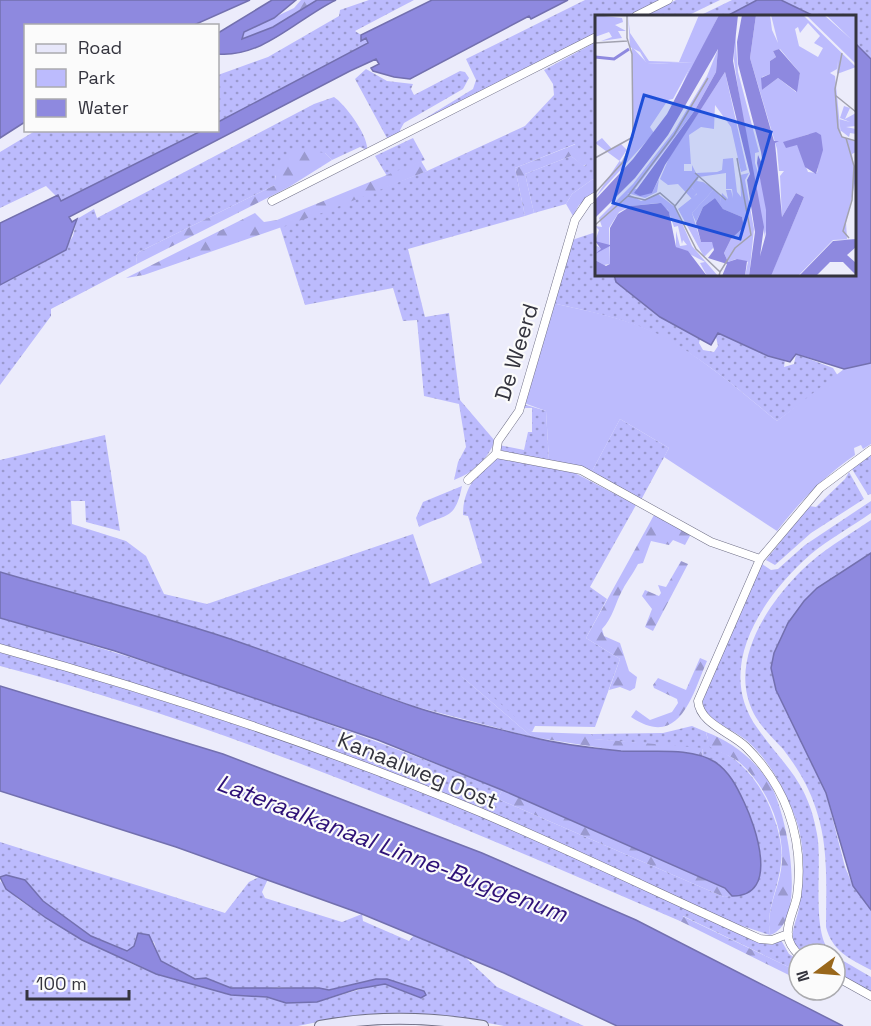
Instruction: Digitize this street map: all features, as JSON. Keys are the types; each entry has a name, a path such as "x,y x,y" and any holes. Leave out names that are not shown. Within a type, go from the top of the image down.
{"main road":[{"path":"320,1026 414,1019 483,1026"}],"street":[{"path":"638,15 668,0"},
{"path":"272,201 595,38"},
{"name":"De Weerd","path":"496,454 498,441 508,423 519,411 575,220 588,201 595,197"},
{"path":"790,942 788,934 797,897 798,854 793,826 782,795 766,768 744,744 703,715 698,701 760,559 820,488 871,450"},
{"path":"468,480 496,454 580,470 711,542 760,559"},
{"name":"Kanaalweg Oost","path":"0,648 230,718 359,765 480,813 760,939 772,940 788,934"},
{"path":"847,983 871,996"}],"green space":[{"path":"301,0 317,0 273,27 242,39 244,32 294,8"},
{"path":"369,0 414,0 355,31 361,35 361,41 366,38 368,43 355,52 219,121 219,75 268,57 339,16 340,10"},
{"path":"585,0 663,0 633,15 595,15 595,35 406,130 473,89 476,80 466,59"},
{"path":"676,0 720,0 689,15 647,15"},
{"path":"732,0 757,0 729,15 701,15"},
{"path":"781,0 871,0 871,59 856,44 856,15 812,15"},
{"path":"595,43 595,182 593,179 572,194 566,204 534,213 525,174 571,156 584,166 586,165 575,144 515,168 525,216 408,249 425,317 449,313 460,400 495,441 479,465 454,480 458,462 466,447 459,404 424,396 417,320 403,321 393,288 305,305 280,227 427,171 525,126 554,95 553,84 544,70"},
{"path":"366,69 387,81 413,84 411,89 414,95 460,71 465,72 469,78 463,89 404,123 400,130 402,135 388,140 355,79"},
{"path":"334,97 356,122 367,144 367,150 360,147 332,160 325,153 275,176 275,185 139,252 136,256 137,264 51,309 51,316 0,385 0,285 63,252 73,236 77,219 94,209 97,218 314,104"},
{"path":"33,132 199,132 61,201 46,186 0,208 0,152"},
{"path":"413,138 425,160 387,176 375,156"},
{"path":"576,144 587,164 583,166 571,156 525,174 534,213 525,216 515,168"},
{"path":"299,149 325,153 332,160 289,187 137,264 136,256 139,252 275,185 278,167 288,155"},
{"path":"421,161 427,171 322,213 144,275 126,278 255,213 264,222 277,220"},
{"path":"593,179 595,182 595,195 579,205 573,216 566,204 572,194"},
{"path":"595,234 595,276 614,276 614,279 660,317 700,339 699,343 703,350 714,352 718,346 716,337 718,333 768,356 785,360 784,367 794,364 796,354 833,368 838,376 777,421 705,364 658,335 593,312 552,303 569,241"},
{"path":"552,303 619,319 658,334 705,363 777,421 844,369 871,363 871,444 863,449 861,445 854,448 855,455 813,490 777,531 664,457 669,448 620,419 591,473 549,461 546,411 524,403"},
{"path":"523,404 546,411 549,461 499,450 499,445 524,450 528,432 532,432 532,408 522,408"},
{"path":"620,419 669,448 641,500 591,473"},
{"path":"105,435 120,531 86,522 85,501 71,501 72,524 126,541 146,556 164,594 207,604 413,534 430,584 482,563 468,516 463,515 468,490 493,457 573,472 636,505 590,587 607,599 586,638 620,659 595,727 535,726 532,732 460,675 532,737 413,706 216,634 0,572 0,460"},
{"path":"871,454 871,494 868,495 852,469"},
{"path":"849,472 864,499 811,533 775,565 766,560 809,506 816,507 845,479"},
{"path":"462,486 456,505 449,514 419,527 416,518 423,502"},
{"path":"871,501 871,513 811,554 776,590 750,634 742,658 741,682 745,706 758,729 802,788 813,816 818,847 819,916 824,942 794,942 793,939 801,897 802,851 799,828 781,785 755,748 740,735 712,718 702,698 762,564 771,570 778,569 805,545"},
{"path":"654,515 691,534 685,545 673,540 669,545 651,541 643,563 638,564 623,589 602,629 604,636 620,643 629,671 637,677 635,688 630,691 620,687 609,690 620,659 586,638"},
{"path":"871,520 871,553 813,594 783,634 774,653 826,793 845,867 853,886 871,910 871,970 847,956 847,942 833,942 829,935 826,927 825,852 816,809 793,763 754,714 747,695 745,676 754,637 763,619 801,571 834,544"},
{"path":"681,561 688,564 653,631 645,627 652,609 642,596 645,590 659,596 661,593 658,585 666,587"},
{"path":"0,618 127,656 378,742 502,790 498,799 724,897 747,889 759,875 761,858 747,817 713,760 702,757 703,749 593,739 591,734 663,733 692,726 706,732 711,745 735,759 746,770 764,796 776,823 781,858 780,872 769,917 770,935 736,924 357,761 0,646"},
{"path":"0,651 219,719 435,796 559,849 762,943 772,945 781,940 787,950 787,966 683,916 680,921 513,849 345,781 174,718 0,666"},
{"path":"700,658 707,661 696,689 682,714 673,723 661,727 648,725 631,717 636,710 650,720 672,712 678,703 677,699 654,688 653,685 658,678 686,690"},
{"path":"464,671 532,732 591,734 594,739 703,748 702,757 691,754 620,751 532,737 460,675"},
{"path":"706,732 733,746 756,765 769,782 782,815 791,864 792,888 789,910 782,926 770,935 769,916 782,862 780,835 776,821 765,795 749,771 739,762 710,747"},
{"path":"502,790 725,888 732,896 724,897 498,799"},
{"path":"0,842 225,913 249,882 261,876 268,879 262,892 265,898 342,922 362,914 363,921 409,941 414,935 465,957 497,987 584,1026 504,1026 477,1021 397,1014 337,1018 298,1026 0,1026 0,881 18,899 46,918 132,964 156,974 231,995 267,997 297,1003 317,1002 385,984 420,998 424,991 387,979 376,979 329,990 277,987 245,990 231,988 206,978 195,979 160,961 154,942 136,936 134,946 127,951 91,936 43,901 25,880 6,875 0,877"},
{"path":"682,916 787,966 787,974 680,921"},
{"path":"847,963 871,977 871,993 847,979"}],"water":[{"path":"0,0 250,0 196,24 24,24 24,123 0,138"},
{"path":"272,0 296,0 274,18 244,32 242,39 273,27 317,0 336,0 280,35 250,50 234,54 219,54 219,32"},
{"path":"432,0 568,0 531,19 529,16 410,79 373,71 371,68 379,64 376,59 350,71 69,217 72,222 77,219 66,250 0,285 0,223 58,195 61,201 199,132 219,132 219,121 368,43 366,38 361,41 361,35"},
{"path":"757,0 781,0 812,15 729,15"},
{"path":"856,44 871,59 871,363 844,369 796,354 790,362 768,356 718,333 711,345 660,317 616,282 614,276 856,276"},
{"path":"871,553 871,910 853,886 826,793 776,690 771,668 774,653 788,623 804,601 817,588"},
{"path":"0,572 215,634 412,706 456,719 575,745 621,751 682,752 705,757 715,762 728,775 749,813 758,842 760,858 760,873 756,885 747,893 732,896 725,888 502,790 378,740 115,651 0,618"},
{"name":"Lateraalkanaal Linne-Buggenum","path":"0,686 223,754 482,853 636,920 787,997 787,1002 796,1002 843,1026 617,1026 504,973 362,914 176,847 0,791"},
{"path":"6,875 25,880 43,901 91,936 127,951 134,946 138,933 149,935 161,961 195,979 206,978 231,988 329,990 376,979 387,979 424,991 426,995 421,998 385,984 357,989 317,1002 286,1003 267,997 231,995 156,974 82,940 46,918 6,889 0,877"}]}
